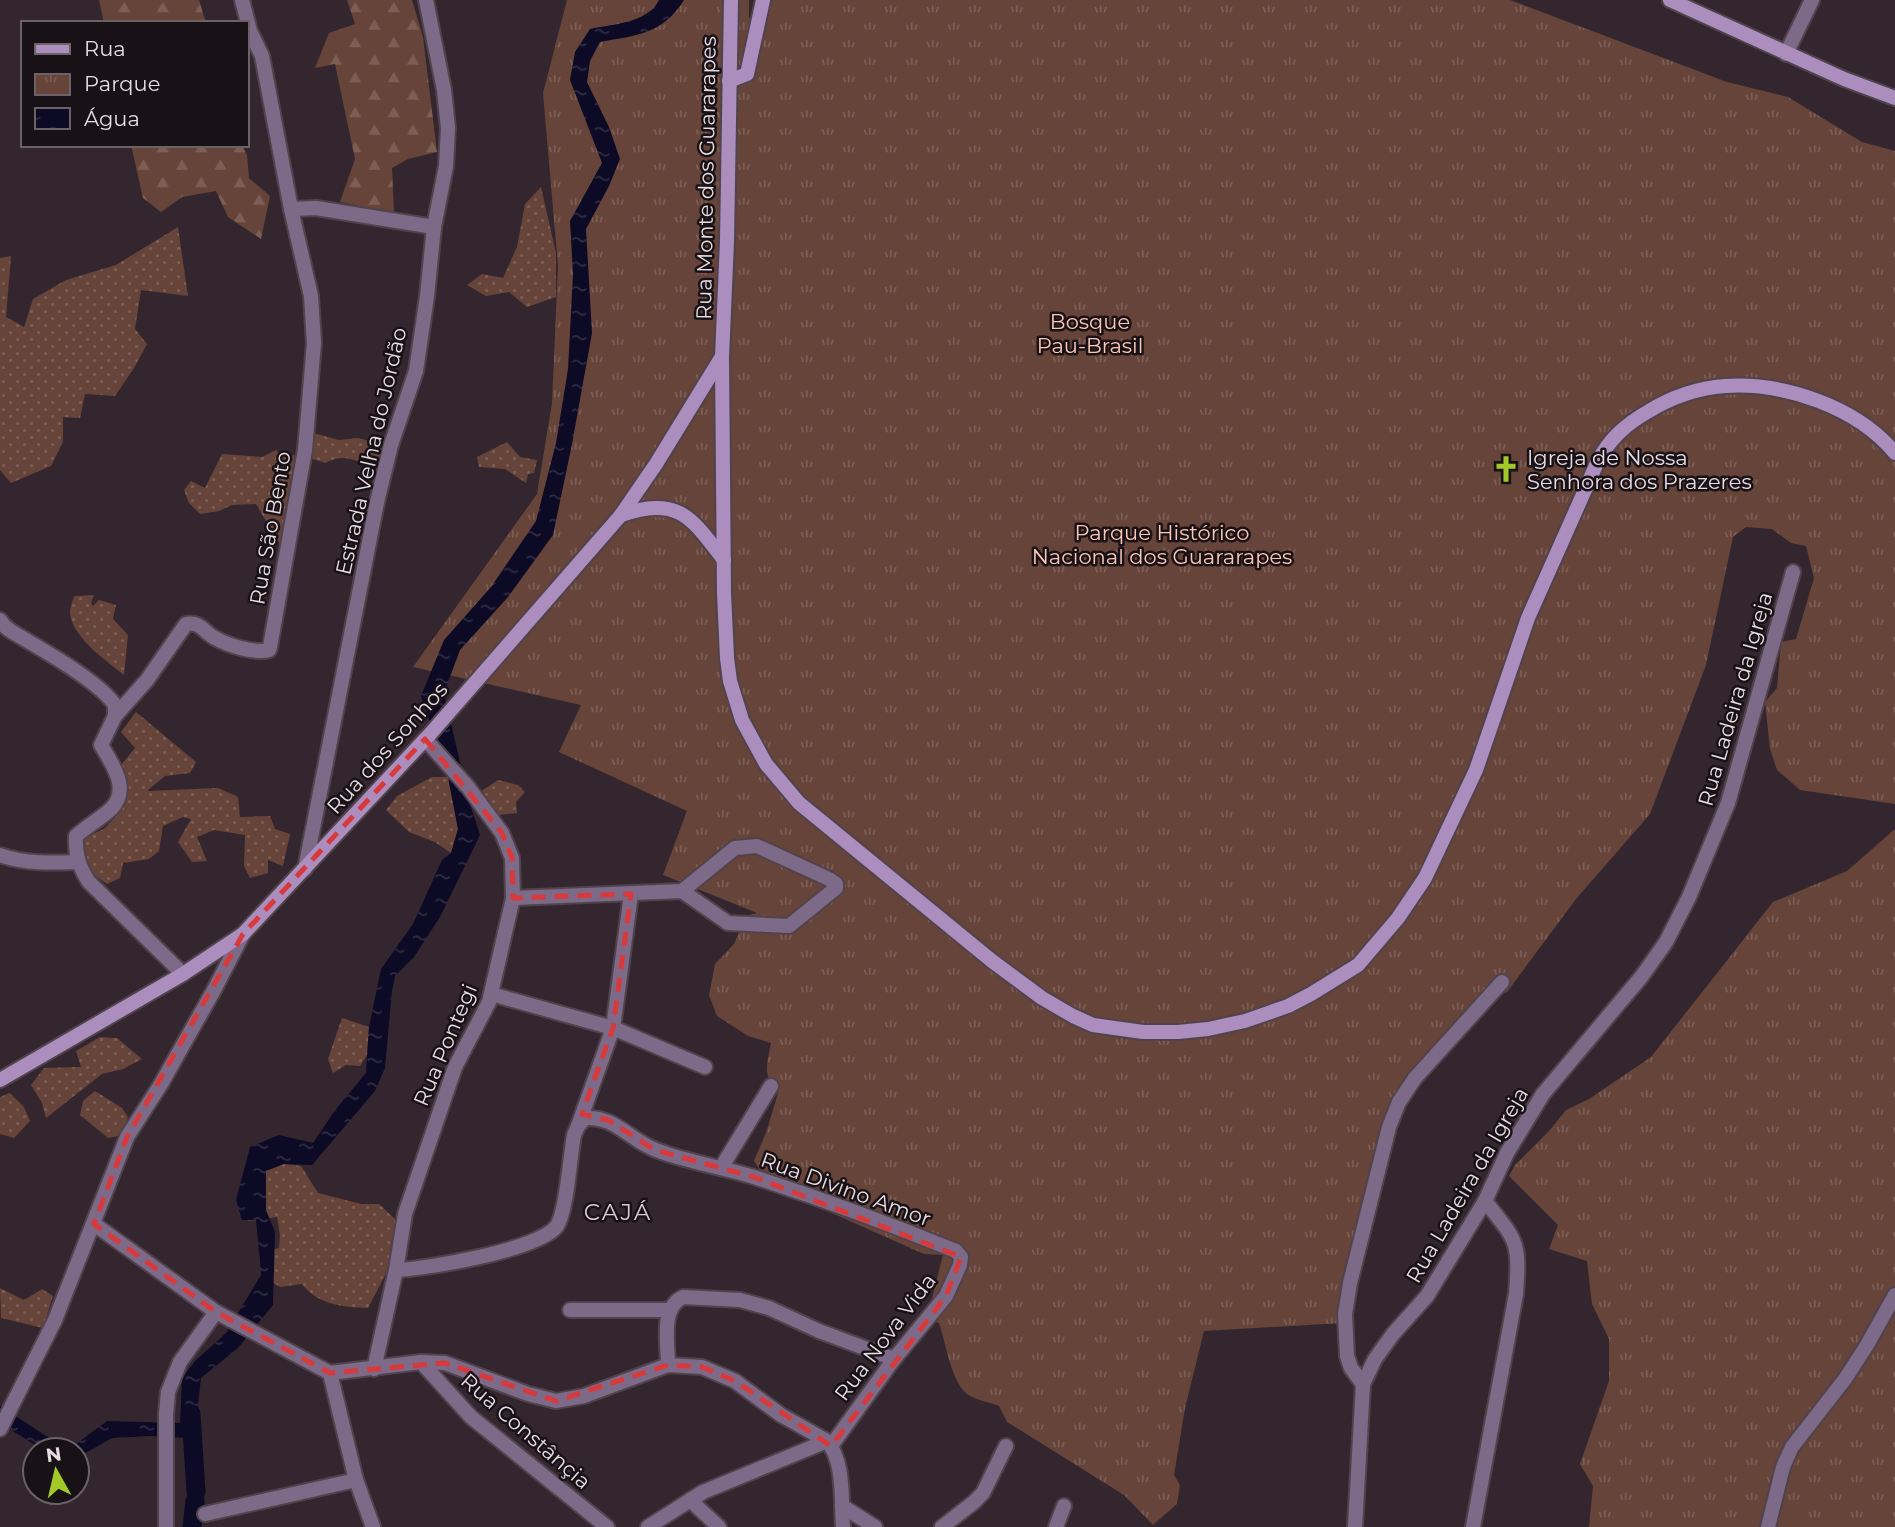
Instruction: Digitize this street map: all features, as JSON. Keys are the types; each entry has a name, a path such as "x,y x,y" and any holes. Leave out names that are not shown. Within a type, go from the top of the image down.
{"main road":[{"name":"Rua Monte dos Guararapes","path":"731,0 722,357 724,560 726,658 742,720 766,764 799,803 992,961 1042,998 1093,1025 1143,1032 1178,1032 1245,1021 1287,1006 1359,965 1398,918 1425,878 1476,770 1528,618 1602,452 1620,430 1665,401 1694,391 1725,386 1753,386 1793,393 1832,407 1862,424 1895,453"},
{"path":"729,81 747,74 764,0"},
{"path":"1670,0 1786,54 1895,98"},
{"name":"Rua dos Sonhos","path":"0,1080 183,974 243,934 430,740 462,697 621,515 722,357"},
{"path":"621,515 653,506 676,511 696,524 724,560"}],"street":[{"name":"Rua São Bento","path":"242,0 247,21"},
{"name":"Estrada Velha do Jordão","path":"305,869 376,502 391,445 416,371 434,227 446,166 448,128 444,90 426,0"},
{"path":"1786,54 1812,0"},
{"name":"Rua São Bento","path":"115,716 147,680 186,624 193,622 225,643 262,652 266,652 270,647 305,450 314,343 311,296 291,209 262,56 248,23"},
{"path":"291,209 316,208 434,227"},
{"name":"Rua Ladeira da Igreja","path":"1355,1527 1363,1384 1375,1359 1393,1334 1427,1296 1485,1201 1507,1153 1543,1094 1642,976 1666,942 1689,897 1728,803 1793,572"},
{"path":"0,620 13,633 104,693 115,705 115,716 101,745 118,772 120,792 112,808 76,836 78,862 89,882 183,974"},
{"name":"Rua Pontegi","path":"374,1369 396,1270 405,1214 444,1095 491,994 513,898 512,858 502,833 430,740"},
{"path":"513,898 682,891 736,848 757,846 836,884 836,888 789,926 728,923 682,891"},
{"path":"0,855 38,863 78,862"},
{"path":"396,1270 419,1269 513,1248 552,1230 558,1224 578,1126 613,1028 631,894"},
{"path":"0,1429 55,1320 127,1137 161,1084 243,934"},
{"path":"1363,1384 1351,1368 1347,1356 1345,1314 1350,1283 1389,1127 1399,1102 1415,1078 1503,982"},
{"path":"491,994 613,1028 705,1067"},
{"name":"Rua Divino Amor","path":"721,1168 771,1086"},
{"name":"Rua Divino Amor","path":"578,1126 584,1118 608,1120 655,1150 754,1177 956,1251"},
{"path":"1473,1527 1518,1272 1518,1250 1512,1235 1485,1201"},
{"path":"94,1224 223,1316 330,1373 421,1362 445,1363 528,1394 556,1401 584,1396 668,1365 702,1367 736,1381 781,1415 829,1443 839,1474 843,1527"},
{"name":"Rua Nova Vida","path":"829,1443 946,1296 961,1265 961,1257 956,1251"},
{"path":"1768,1527 1783,1467 1792,1447 1845,1379 1895,1295"},
{"path":"668,1365 668,1310 674,1301 683,1297 740,1300 769,1308 819,1331 894,1359"},
{"path":"570,1310 668,1310"},
{"path":"166,1527 168,1392 180,1362 223,1316"},
{"name":"Rua Constânçia","path":"421,1362 471,1417 607,1527"},
{"path":"330,1373 356,1480 373,1527"},
{"path":"648,1527 703,1492 829,1443"},
{"path":"942,1527 983,1493 1006,1446"},
{"path":"205,1514 356,1480"},
{"path":"690,1500 719,1527"},
{"path":"842,1506 875,1527"},
{"path":"1056,1527 1064,1506"}],"highlighted area":[{"path":"425,739 502,833 512,858 513,898 631,894 613,1028 582,1114 608,1120 655,1150 754,1177 961,1257 946,1296 831,1446 735,1381 702,1367 668,1365 556,1401 445,1363 330,1373 216,1312 94,1224 127,1137 243,934"}],"green space":[{"path":"99,0 199,0 205,21 104,21"},
{"path":"347,0 412,0 423,37 437,152 408,159 392,168 394,213 340,202 355,159 335,64 315,68 329,33 355,24"},
{"name":"Parque Histórico Nacional dos Guararapes","path":"567,0 749,0 749,18 773,0 1510,0 1727,82 1788,97 1862,142 1895,151 1895,804 1800,790 1777,770 1770,749 1765,702 1777,688 1781,642 1796,639 1814,578 1806,546 1791,543 1772,529 1746,527 1733,537 1706,665 1650,814 1576,899 1507,992 1477,998 1404,1095 1343,1323 1204,1331 1185,1408 1174,1475 1180,1485 1177,1504 1153,1525 1124,1495 1007,1422 999,1406 970,1396 961,1388 953,1371 939,1323 927,1319 943,1255 924,1254 769,1185 754,1161 778,1093 768,1076 771,1043 748,1036 717,1016 709,995 715,964 734,944 746,916 757,913 663,875 687,811 559,752 581,705 413,667 537,494 552,403 558,266 543,93"},
{"path":"131,147 243,147 247,155 249,178 270,196 261,239 228,217 216,191 182,197 161,212 143,198"},
{"path":"541,187 556,253 556,297 527,307 509,292 486,296 467,285 482,274 503,278 517,247 525,204"},
{"path":"178,227 188,296 141,290 135,329 147,344 134,368 115,396 85,394 80,418 63,417 63,442 51,466 11,483 0,470 0,258 11,256 6,317 24,327 33,299 66,280 116,265"},
{"path":"313,433 339,440 358,438 387,446 381,470 347,458 325,463 310,458"},
{"path":"507,442 520,457 537,460 534,473 528,474 526,483 505,469 479,467 477,457"},
{"path":"276,450 282,456 294,455 298,462 286,541 280,545 256,504 232,505 219,511 200,514 189,503 184,490 191,481 205,488 222,454 262,457"},
{"path":"94,595 91,603 93,606 99,600 116,605 113,619 128,635 124,675 91,648 72,621 70,610 74,596"},
{"path":"136,712 196,762 190,773 165,776 147,791 218,788 238,797 240,817 270,816 275,829 290,834 283,866 268,860 268,873 250,878 244,866 245,835 214,830 197,837 207,861 192,862 178,842 191,819 183,817 163,826 159,851 149,859 123,863 120,878 107,884 90,872 76,854 85,837 104,829 120,812 127,788 121,765 135,748 121,732"},
{"path":"432,777 448,777 458,829 451,853 435,842 409,832 386,810 397,796"},
{"path":"498,780 518,785 525,792 516,802 517,813 498,815 480,792"},
{"path":"1895,829 1895,1527 1589,1527 1593,1486 1580,1464 1609,1381 1609,1339 1592,1304 1587,1261 1549,1249 1558,1225 1509,1176 1515,1165 1566,1110 1589,1099 1651,1057 1773,902 1847,871"},
{"path":"342,1018 369,1027 367,1055 360,1066 346,1065 333,1073 328,1059"},
{"path":"100,1037 117,1038 142,1059 123,1069 102,1074 46,1118 42,1103 31,1085 44,1068 81,1067 76,1051"},
{"path":"95,1091 122,1108 128,1117 122,1135 108,1138 80,1115 83,1101"},
{"path":"10,1093 24,1107 30,1121 14,1138 0,1134 0,1097"},
{"path":"255,1149 284,1164 301,1166 318,1193 361,1204 379,1204 396,1220 390,1266 368,1308 323,1301 302,1284 280,1287 261,1275 259,1253 279,1248 277,1217 248,1221 236,1200"},
{"path":"0,1288 24,1300 42,1289 53,1296 43,1328 1,1318"}],"water":[{"path":"659,0 684,0 667,20 648,32 600,42 590,61 587,82 609,127 620,159 586,229 592,333 553,535 508,597 460,650 444,693 469,801 480,835 440,917 414,957 395,976 385,1068 375,1091 312,1165 284,1164 266,1171 266,1210 275,1232 273,1305 238,1348 201,1378 198,1405 202,1439 151,1436 112,1438 91,1450 91,1436 87,1436 107,1421 180,1423 182,1378 196,1360 226,1333 261,1275 256,1220 242,1220 236,1200 250,1147 279,1135 313,1143 335,1110 366,1073 369,1027 381,969 413,924 442,860 451,853 458,829 448,777 421,696 444,640 491,587 536,521 556,443 568,369 573,274 570,221 602,163 570,80 575,52 590,29 638,18 654,8"},
{"path":"0,1406 46,1436 21,1436 0,1423"}],"waterway":[{"path":"191,1414 196,1492"},
{"path":"192,1527 195,1501"}],"place":[{"name":"Igreja de Nossa Senhora dos Prazeres","path":"1506,469"}],"district":[{"name":"CAJÁ","path":"618,1212"}],"park label":[{"name":"Bosque Pau-Brasil","path":"1090,333"}]}
